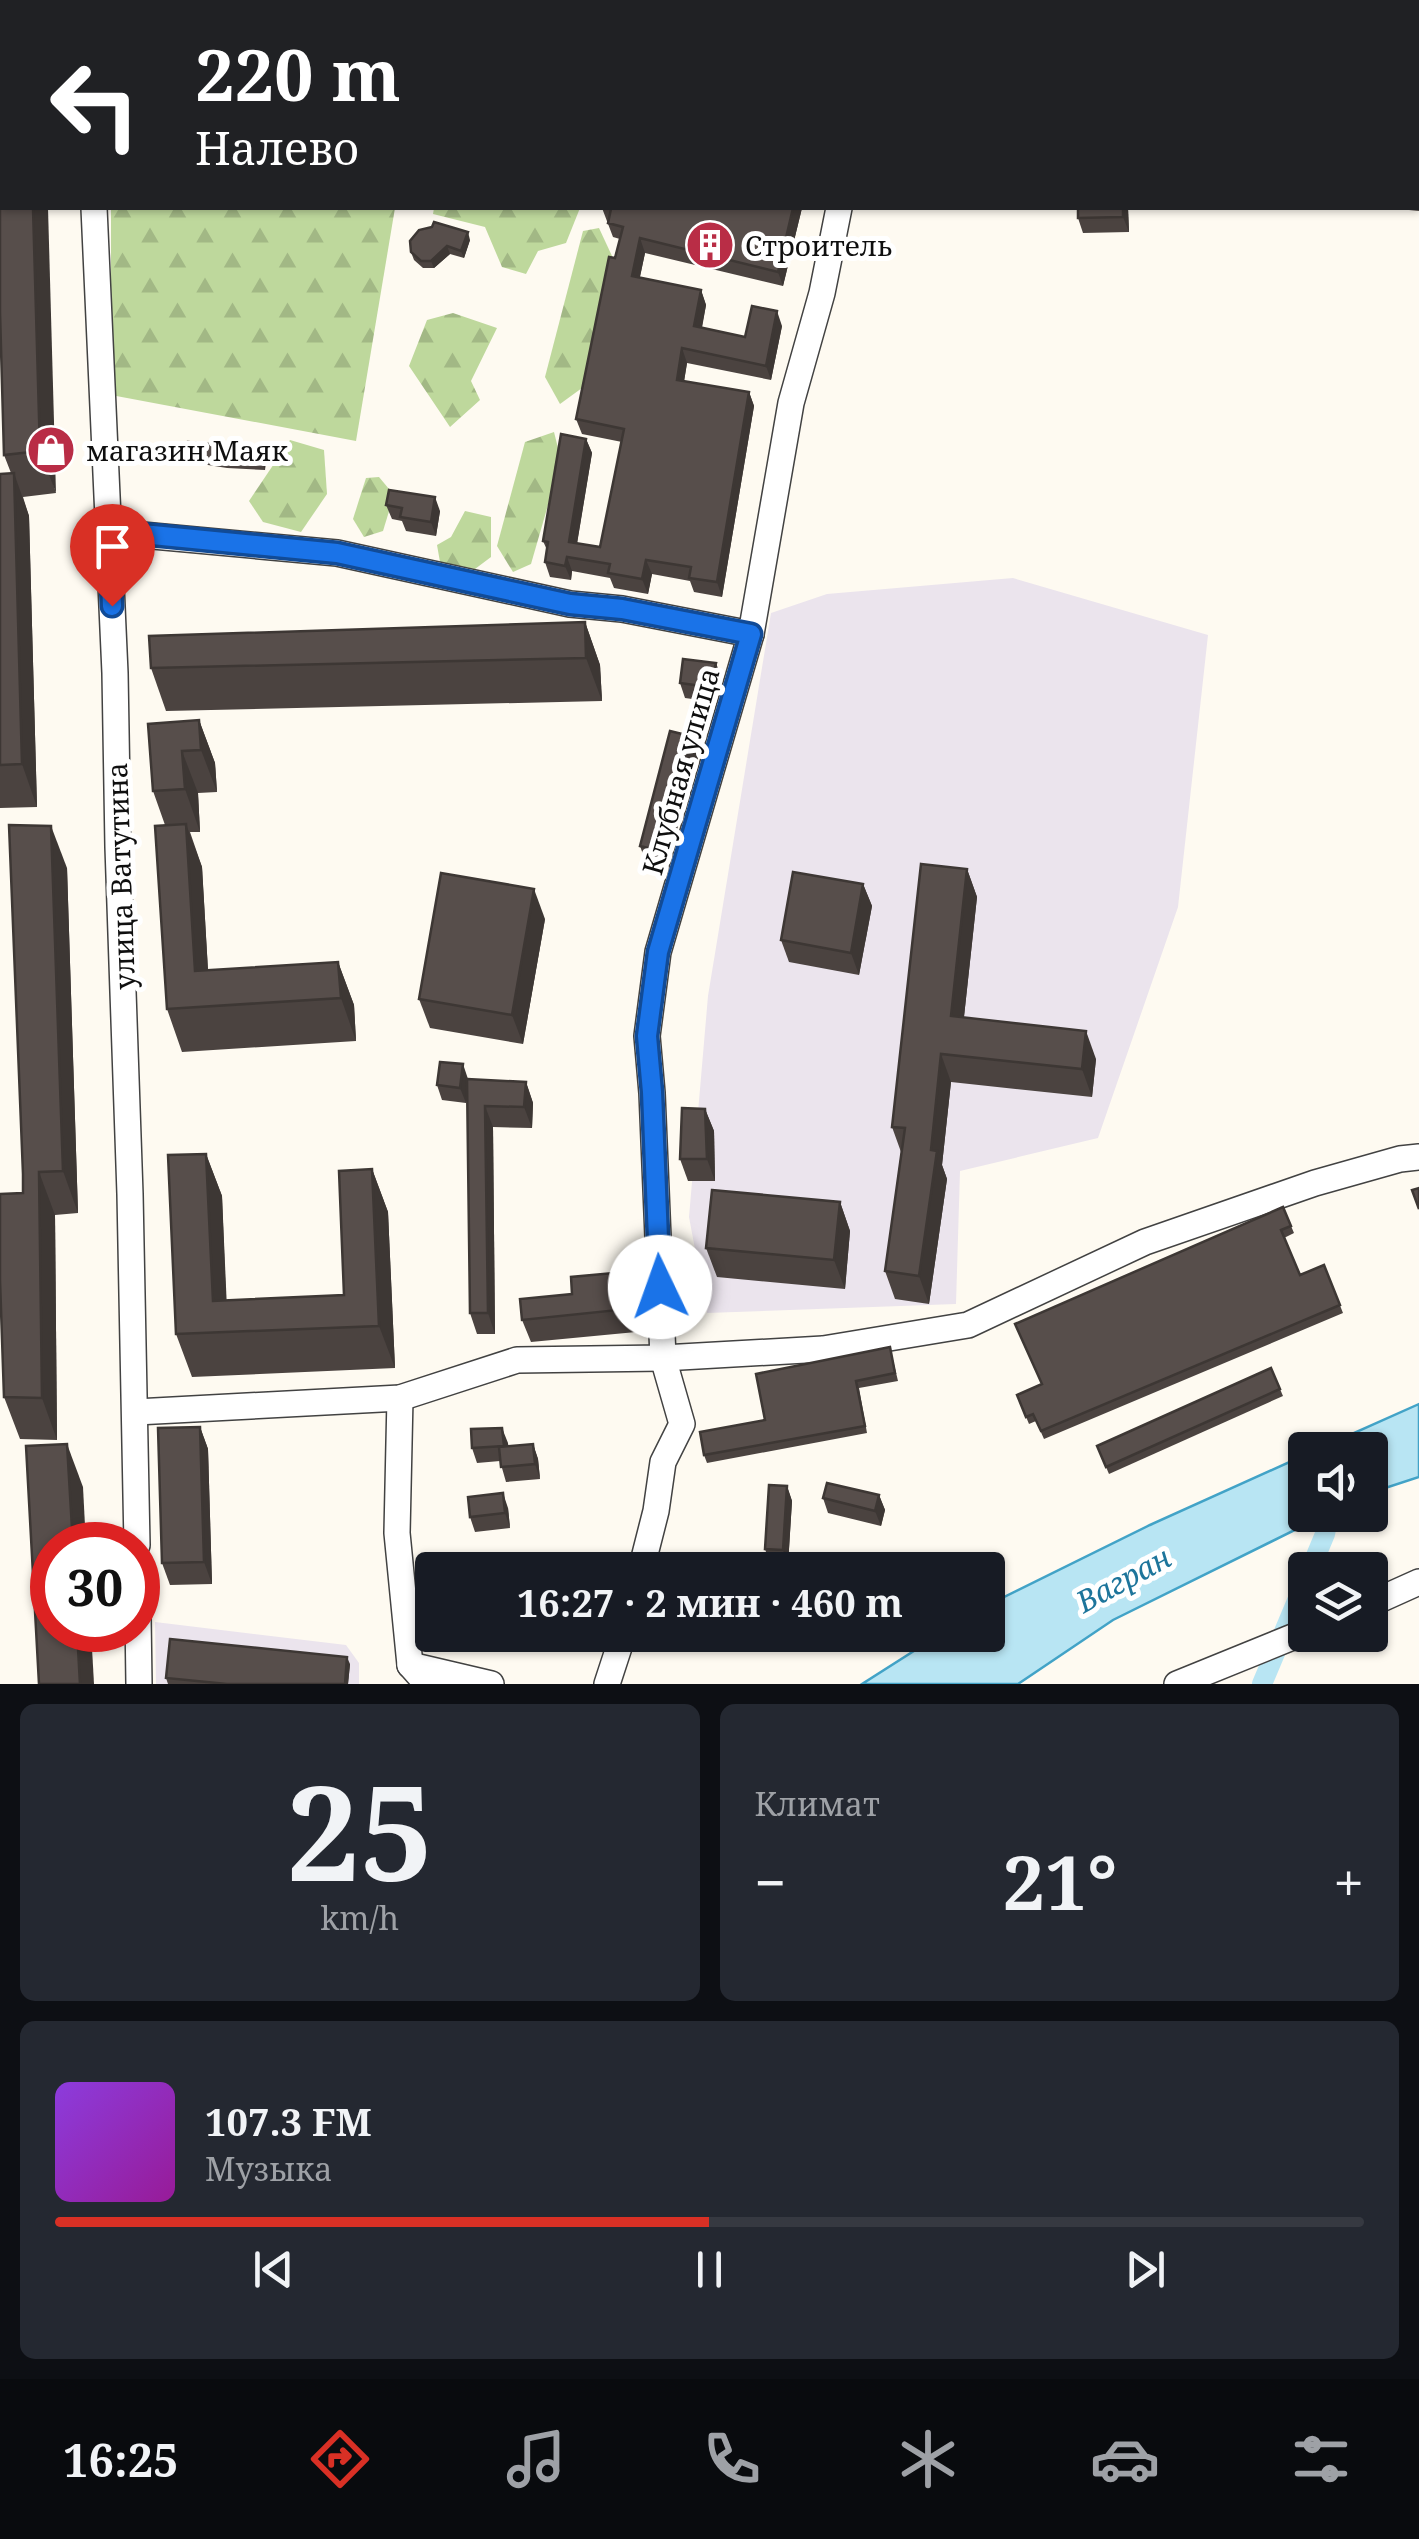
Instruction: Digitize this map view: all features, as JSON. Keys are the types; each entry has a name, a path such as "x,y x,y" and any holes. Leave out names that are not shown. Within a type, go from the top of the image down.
{"street":[{"name":"улица Ватутина","path":"94,210 109,535 137,1522"},
{"name":"Клубная улица","path":"645,1552 663,1462 682,1424 663,1358 647,1036 658,952 751,634 792,403 840,210"},
{"path":"109,535 142,534 337,553 570,604 622,609 751,634"},
{"path":"136,1412 400,1398 517,1360 663,1358 823,1349 968,1325 1145,1242 1314,1183 1400,1158 1419,1157"},
{"path":"400,1398 396,1533 419,1675 490,1684"},
{"path":"1388,1596 1419,1582"},
{"path":"1192,1681 1288,1639"},
{"path":"139,1652 139,1684"},
{"path":"607,1684 617,1652"}],"shaded area":[{"path":"1013,578 1208,635 1178,907 1098,1138 960,1171 956,1304 707,1313 689,1217 708,996 771,613 827,594"},
{"path":"160,1623 346,1645 359,1663 359,1684 156,1684"}],"green space":[{"path":"111,210 395,210 356,441 111,395"},
{"path":"434,210 579,210 566,243 538,251 526,274 502,267 485,227 433,214"},
{"path":"599,228 612,256 582,388 560,404 545,377 583,231"},
{"path":"453,313 497,328 471,381 480,400 450,427 409,366 427,320"},
{"path":"554,432 561,460 531,564 513,572 497,546 525,442"},
{"path":"290,440 324,450 327,494 301,532 263,522 249,501"},
{"path":"379,477 394,495 383,531 364,537 353,519 366,478"},
{"path":"465,511 491,517 491,557 475,569 440,562 437,545 451,537"}],"water":[{"path":"1419,1404 1419,1477 1388,1487 1388,1432 1356,1432"},
{"name":"Вагран","path":"1288,1463 1291,1532 1113,1620 1018,1684 862,1684 912,1652 1005,1652 1005,1597"}],"building":[{"path":"0,210 33,210 40,451 4,455"},
{"path":"611,210 793,210 778,272 640,238 632,276 701,290 694,326 745,337 752,306 777,311 766,366 682,348 677,380 749,392 717,582 689,578 691,567 646,560 642,579 608,573 610,564 567,557 565,566 545,562 548,542 543,541 561,434 586,439 569,542 600,547 624,429 576,419 609,257 615,258 623,227 608,223"},
{"path":"1078,210 1123,210 1123,217 1078,218"},
{"path":"434,222 468,232 461,251 447,246 431,261 421,261 411,252 410,241 419,230 432,227"},
{"path":"188,442 263,449 262,462 224,461 187,454"},
{"path":"14,473 22,764 0,765 0,474"},
{"path":"389,490 435,497 431,522 400,517 402,508 386,505"},
{"path":"585,622 586,658 151,668 149,636"},
{"path":"683,659 716,663 709,687 680,683"},
{"path":"199,720 201,750 182,751 185,789 153,791 148,724"},
{"path":"670,731 690,736 656,850 640,846"},
{"path":"186,824 195,971 338,962 341,998 167,1009 155,826"},
{"path":"9,825 51,826 63,1171 39,1172 42,1398 4,1397 0,1194 23,1193"},
{"path":"921,864 967,869 951,1016 1086,1031 1082,1069 941,1054 931,1150 937,1151 919,1276 885,1271 905,1128 892,1127"},
{"path":"793,872 863,884 851,953 781,940"},
{"path":"441,873 534,889 512,1015 419,999"},
{"path":"440,1062 463,1064 460,1088 437,1085"},
{"path":"467,1079 526,1082 524,1107 485,1106 488,1313 470,1313"},
{"path":"682,1108 705,1109 707,1159 680,1159"},
{"path":"206,1154 213,1301 344,1295 339,1171 372,1169 379,1326 176,1334 168,1155"},
{"path":"1419,1188 1419,1209 1412,1190"},
{"path":"712,1190 840,1202 834,1260 706,1248"},
{"path":"1283,1207 1291,1226 1281,1230 1300,1275 1324,1265 1340,1305 1041,1431 1033,1414 1026,1417 1017,1395 1042,1384 1015,1324"},
{"path":"624,1272 628,1309 522,1320 520,1299 572,1294 571,1277"},
{"path":"890,1347 895,1373 856,1381 865,1426 704,1455 700,1432 765,1420 756,1374"},
{"path":"1271,1368 1280,1389 1106,1467 1097,1446"},
{"path":"200,1427 204,1562 162,1563 158,1428"},
{"path":"502,1428 504,1446 472,1448 471,1429"},
{"path":"67,1444 72,1522 30,1522 26,1446"},
{"path":"533,1444 535,1464 501,1467 499,1447"},
{"path":"827,1483 879,1495 875,1511 823,1498"},
{"path":"769,1485 787,1486 783,1550 765,1549"},
{"path":"503,1493 505,1513 470,1517 468,1497"},
{"path":"170,1639 347,1657 345,1684 227,1684 166,1678"},
{"path":"37,1652 78,1652 80,1684 39,1684"}],"waterway":[{"path":"1318,1552 1325,1532"},
{"path":"1262,1684 1288,1622"}],"place":[{"name":"Строитель","path":"710,245"},
{"name":"магазин Маяк","path":"51,450"}],"route":[{"path":"112,606 109,535 142,534 337,553 570,604 622,609 751,634 658,952 647,1036 660,1287"}]}
